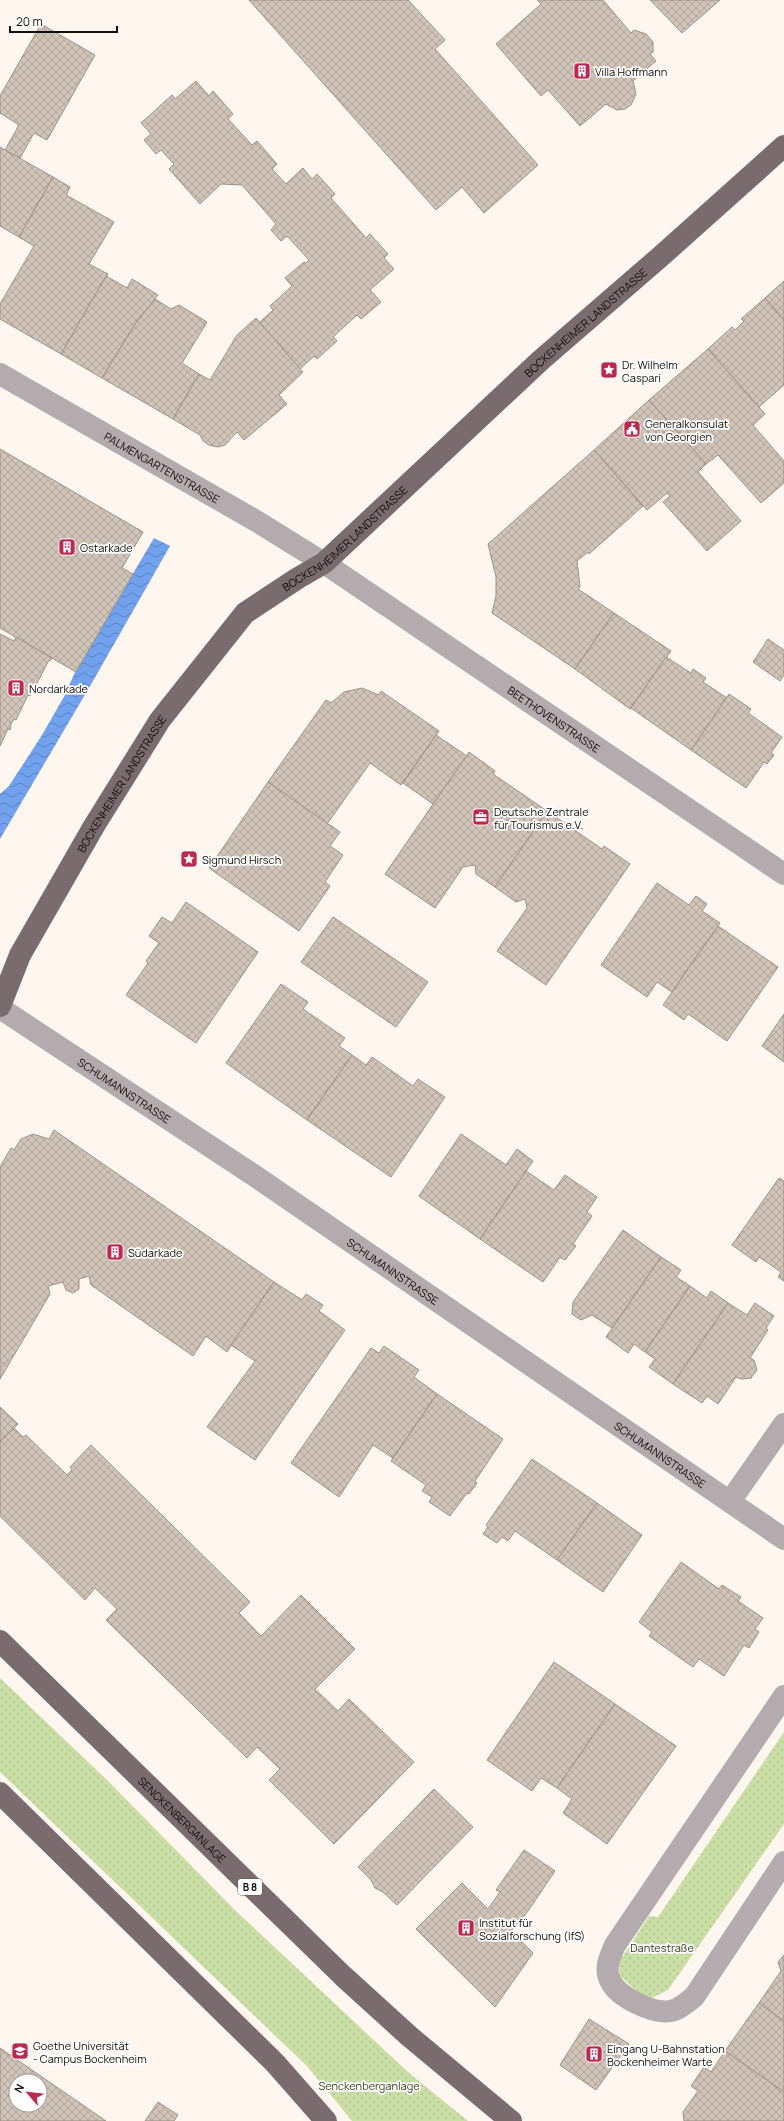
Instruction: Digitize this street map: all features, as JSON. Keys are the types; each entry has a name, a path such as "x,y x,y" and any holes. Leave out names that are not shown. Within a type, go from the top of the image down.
{"main road":[{"name":"BOCKENHEIMER LANDSTRASSE","path":"0,1007 20,955 94,826 160,720 245,613 298,578 324,563 541,360 660,257 784,146"},
{"name":"SENCKENBERGANLAGE","path":"0,1641 343,1976 409,2036 511,2121"},
{"path":"0,1794 275,2063 326,2121"}],"street":[{"name":"PALMENGARTENSTRASSE","path":"0,374 258,522 324,563"},
{"name":"BEETHOVENSTRASSE","path":"324,563 784,874"},
{"name":"SCHUMANNSTRASSE","path":"0,1007 255,1176 731,1500 784,1539"},
{"path":"731,1500 784,1424"},
{"path":"784,1696 615,1945 607,1963 610,1981 625,1998 646,2008 670,2011 682,2006 694,1997 784,1862"}],"green space":[{"name":"Senckenberganlage","path":"0,1678 106,1779 237,1912 409,2073 468,2121 352,2121 307,2066 0,1772"},
{"name":"Dantestraße","path":"784,1732 784,1824 668,1990 652,1998 640,1994 620,1976 618,1964 649,1916 658,1917"}],"water":[{"path":"154,538 170,546 0,839 0,794 9,786 42,735 65,695 76,670"}],"building":[{"path":"249,0 408,0 445,40 435,49 538,165 484,213 462,187 436,210"},
{"name":"Villa Hoffmann","path":"537,0 603,0 631,33 634,30 646,34 653,42 653,52 650,54 656,61 633,81 636,94 631,105 625,109 617,110 606,104 580,126 548,90 541,96 496,44 541,4"},
{"path":"650,0 720,0 682,33"},
{"path":"41,24 95,55 47,140 34,133 20,158 5,150 19,125 0,113 0,96"},
{"path":"196,81 209,96 213,91 233,114 228,119 252,145 257,141 277,164 272,169 286,184 303,168 312,179 317,174 335,194 331,198 366,238 370,234 388,254 384,258 394,269 370,290 381,302 361,319 357,315 333,337 337,341 317,359 314,356 300,369 259,323 273,310 270,306 292,286 285,278 304,262 306,263 309,260 287,236 281,241 271,230 276,224 242,185 221,184 200,204 169,169 174,164 161,150 156,154 144,140 151,134 141,123 172,95 175,99"},
{"path":"0,147 53,177 19,237 0,226"},
{"path":"53,177 70,187 66,195 114,222 89,264 108,274 61,354 0,319 0,304 34,246 19,237"},
{"path":"106,276 127,288 132,279 158,295 135,324 102,378 61,354"},
{"path":"784,281 784,320 765,298"},
{"path":"765,298 784,320 784,385 759,407 708,349 732,327 735,330 744,321 741,319"},
{"path":"155,299 171,309 179,305 207,322 182,363 199,374 173,419 102,378 135,324"},
{"path":"256,318 303,372 279,395 287,404 244,440 237,432 225,445 218,447 209,445 203,441 200,435 173,419 199,374 210,380 237,335"},
{"path":"708,349 765,414 753,425 784,461 784,483 761,503 718,455 706,464 649,400"},
{"path":"649,400 706,464 698,472 741,521 707,551 663,502 670,496 667,493 647,510 594,450"},
{"name":"Ostarkade","path":"0,449 143,532 122,568 133,574 76,672 0,628"},
{"path":"594,450 643,506 589,554 588,552 577,561 580,587 578,589 614,613 575,669 492,613 496,596 496,577 488,544"},
{"path":"614,613 671,651 630,709 575,669"},
{"name":"Nordarkade","path":"0,634 14,641 16,637 52,658 50,661 49,660 30,696 28,695 16,720 14,719 10,726 10,730 8,729 0,746"},
{"path":"768,639 784,650 784,675 780,681 753,662"},
{"path":"666,657 691,673 693,669 706,678 703,682 727,698 691,750 631,708"},
{"path":"362,688 379,695 381,691 439,731 401,785 370,763 327,824 268,782 326,700 331,703 344,692"},
{"path":"729,694 751,709 748,713 782,737 771,753 774,755 767,764 764,762 746,788 691,750"},
{"path":"436,735 467,756 433,804 403,783"},
{"path":"469,752 495,771 493,774 547,811 495,887 476,874 475,865 463,867 435,908 385,874"},
{"path":"268,782 340,832 330,846 343,855 325,882 330,886 299,931 209,868"},
{"path":"547,811 602,849 604,846 630,864 546,985 497,951 527,908 525,899 516,902 495,887"},
{"path":"657,883 689,905 696,896 707,904 702,911 720,923 672,992 657,982 647,997 601,965"},
{"path":"186,902 258,952 196,1043 126,995 148,963 146,961 159,943 149,936 162,917 172,923"},
{"path":"333,917 428,982 396,1027 301,962"},
{"path":"718,926 778,967 727,1041 688,1014 684,1020 663,1005"},
{"path":"281,984 308,1002 303,1009 345,1038 339,1046 352,1055 307,1120 226,1063"},
{"path":"784,1014 784,1062 762,1046"},
{"path":"352,1055 366,1065 372,1057 413,1086 418,1079 445,1097 391,1177 307,1120"},
{"name":"Südarkade","path":"54,1130 274,1282 227,1352 206,1336 193,1356 91,1285 89,1276 79,1279 79,1289 73,1293 66,1290 63,1282 48,1286 50,1294 0,1379 0,1167 11,1148 14,1150 21,1139 33,1134 49,1139"},
{"path":"461,1134 506,1165 517,1149 533,1161 480,1239 419,1196"},
{"path":"526,1171 554,1190 565,1175 597,1197 587,1212 592,1216 573,1244 576,1246 565,1260 560,1257 543,1282 480,1239"},
{"path":"779,1178 784,1181 784,1281 778,1277 781,1272 759,1257 756,1262 732,1245"},
{"path":"623,1230 661,1257 612,1328 592,1315 581,1320 572,1314 573,1302"},
{"path":"661,1257 681,1270 676,1277 690,1286 645,1352 634,1344 628,1353 606,1337"},
{"path":"274,1282 302,1300 306,1294 323,1305 319,1311 345,1330 255,1460 207,1427 255,1361 231,1345"},
{"path":"690,1286 707,1298 711,1291 728,1303 673,1384 649,1367 655,1359 645,1352"},
{"path":"728,1303 747,1315 755,1303 774,1316 766,1328 768,1330 750,1358 754,1360 757,1370 751,1378 741,1379 736,1377 718,1404 707,1396 702,1403 673,1384"},
{"path":"384,1346 419,1370 414,1377 437,1394 393,1458 373,1445 339,1497 291,1463 371,1348 379,1353"},
{"path":"437,1394 503,1439 475,1481 477,1483 469,1494 467,1493 450,1516 429,1502 432,1497 422,1491 426,1485 391,1461"},
{"path":"0,1407 18,1424 0,1442"},
{"path":"14,1428 23,1437 26,1435 67,1475 72,1470 70,1467 91,1445 250,1602 239,1613 261,1636 301,1595 355,1649 315,1689 338,1711 349,1699 414,1762 334,1844 269,1780 280,1769 257,1747 247,1758 106,1620 117,1609 95,1588 85,1600 0,1516 0,1442"},
{"path":"532,1459 597,1503 557,1560 515,1531 508,1541 502,1537 497,1543 483,1534 488,1527 486,1525"},
{"path":"597,1503 642,1535 603,1592 557,1560"},
{"path":"681,1562 719,1589 722,1585 741,1597 738,1601 763,1618 755,1629 759,1632 749,1648 744,1645 724,1676 699,1659 693,1667 649,1636 652,1632 639,1622"},
{"path":"554,1662 615,1704 557,1788 541,1778 532,1791 487,1760"},
{"path":"615,1704 676,1746 607,1844 563,1813 572,1799 557,1788"},
{"path":"434,1789 473,1827 397,1905 383,1892 375,1888 371,1880 358,1867"},
{"name":"Institut für Sozialforschung (IfS)","path":"524,1850 555,1871 528,1911 511,1931 533,1953 495,2007 416,1929 462,1883 488,1909 500,1892 496,1890"},
{"path":"784,1955 784,2021 759,2003 781,1971 778,1962"},
{"path":"759,2003 784,2021 784,2092 725,2051"},
{"name":"Eingang U-Bahnstation Bockenheimer Warte","path":"589,2019 629,2044 596,2090 560,2065"},
{"path":"0,2048 36,2073 8,2073 8,2113 48,2113 48,2081 106,2121 0,2121"},
{"path":"725,2051 784,2092 784,2121 684,2121 683,2112 698,2091 691,2086 704,2067 711,2072"},
{"path":"158,2102 178,2115 174,2121 145,2121"}],"place":[{"name":"Villa Hoffmann","path":"582,71"},
{"name":"Dr. Wilhelm Caspari","path":"609,370"},
{"name":"Generalkonsulat von Georgien","path":"632,429"},
{"name":"Ostarkade","path":"67,547"},
{"name":"Nordarkade","path":"16,688"},
{"name":"Deutsche Zentrale für Tourismus e.V.","path":"481,817"},
{"name":"Sigmund Hirsch","path":"189,859"},
{"name":"Südarkade","path":"115,1252"},
{"name":"Institut für Sozialforschung (IfS)","path":"466,1928"},
{"name":"Goethe Universität - Campus Bockenheim","path":"20,2051"},
{"name":"Eingang U-Bahnstation Bockenheimer Warte","path":"594,2054"}]}
